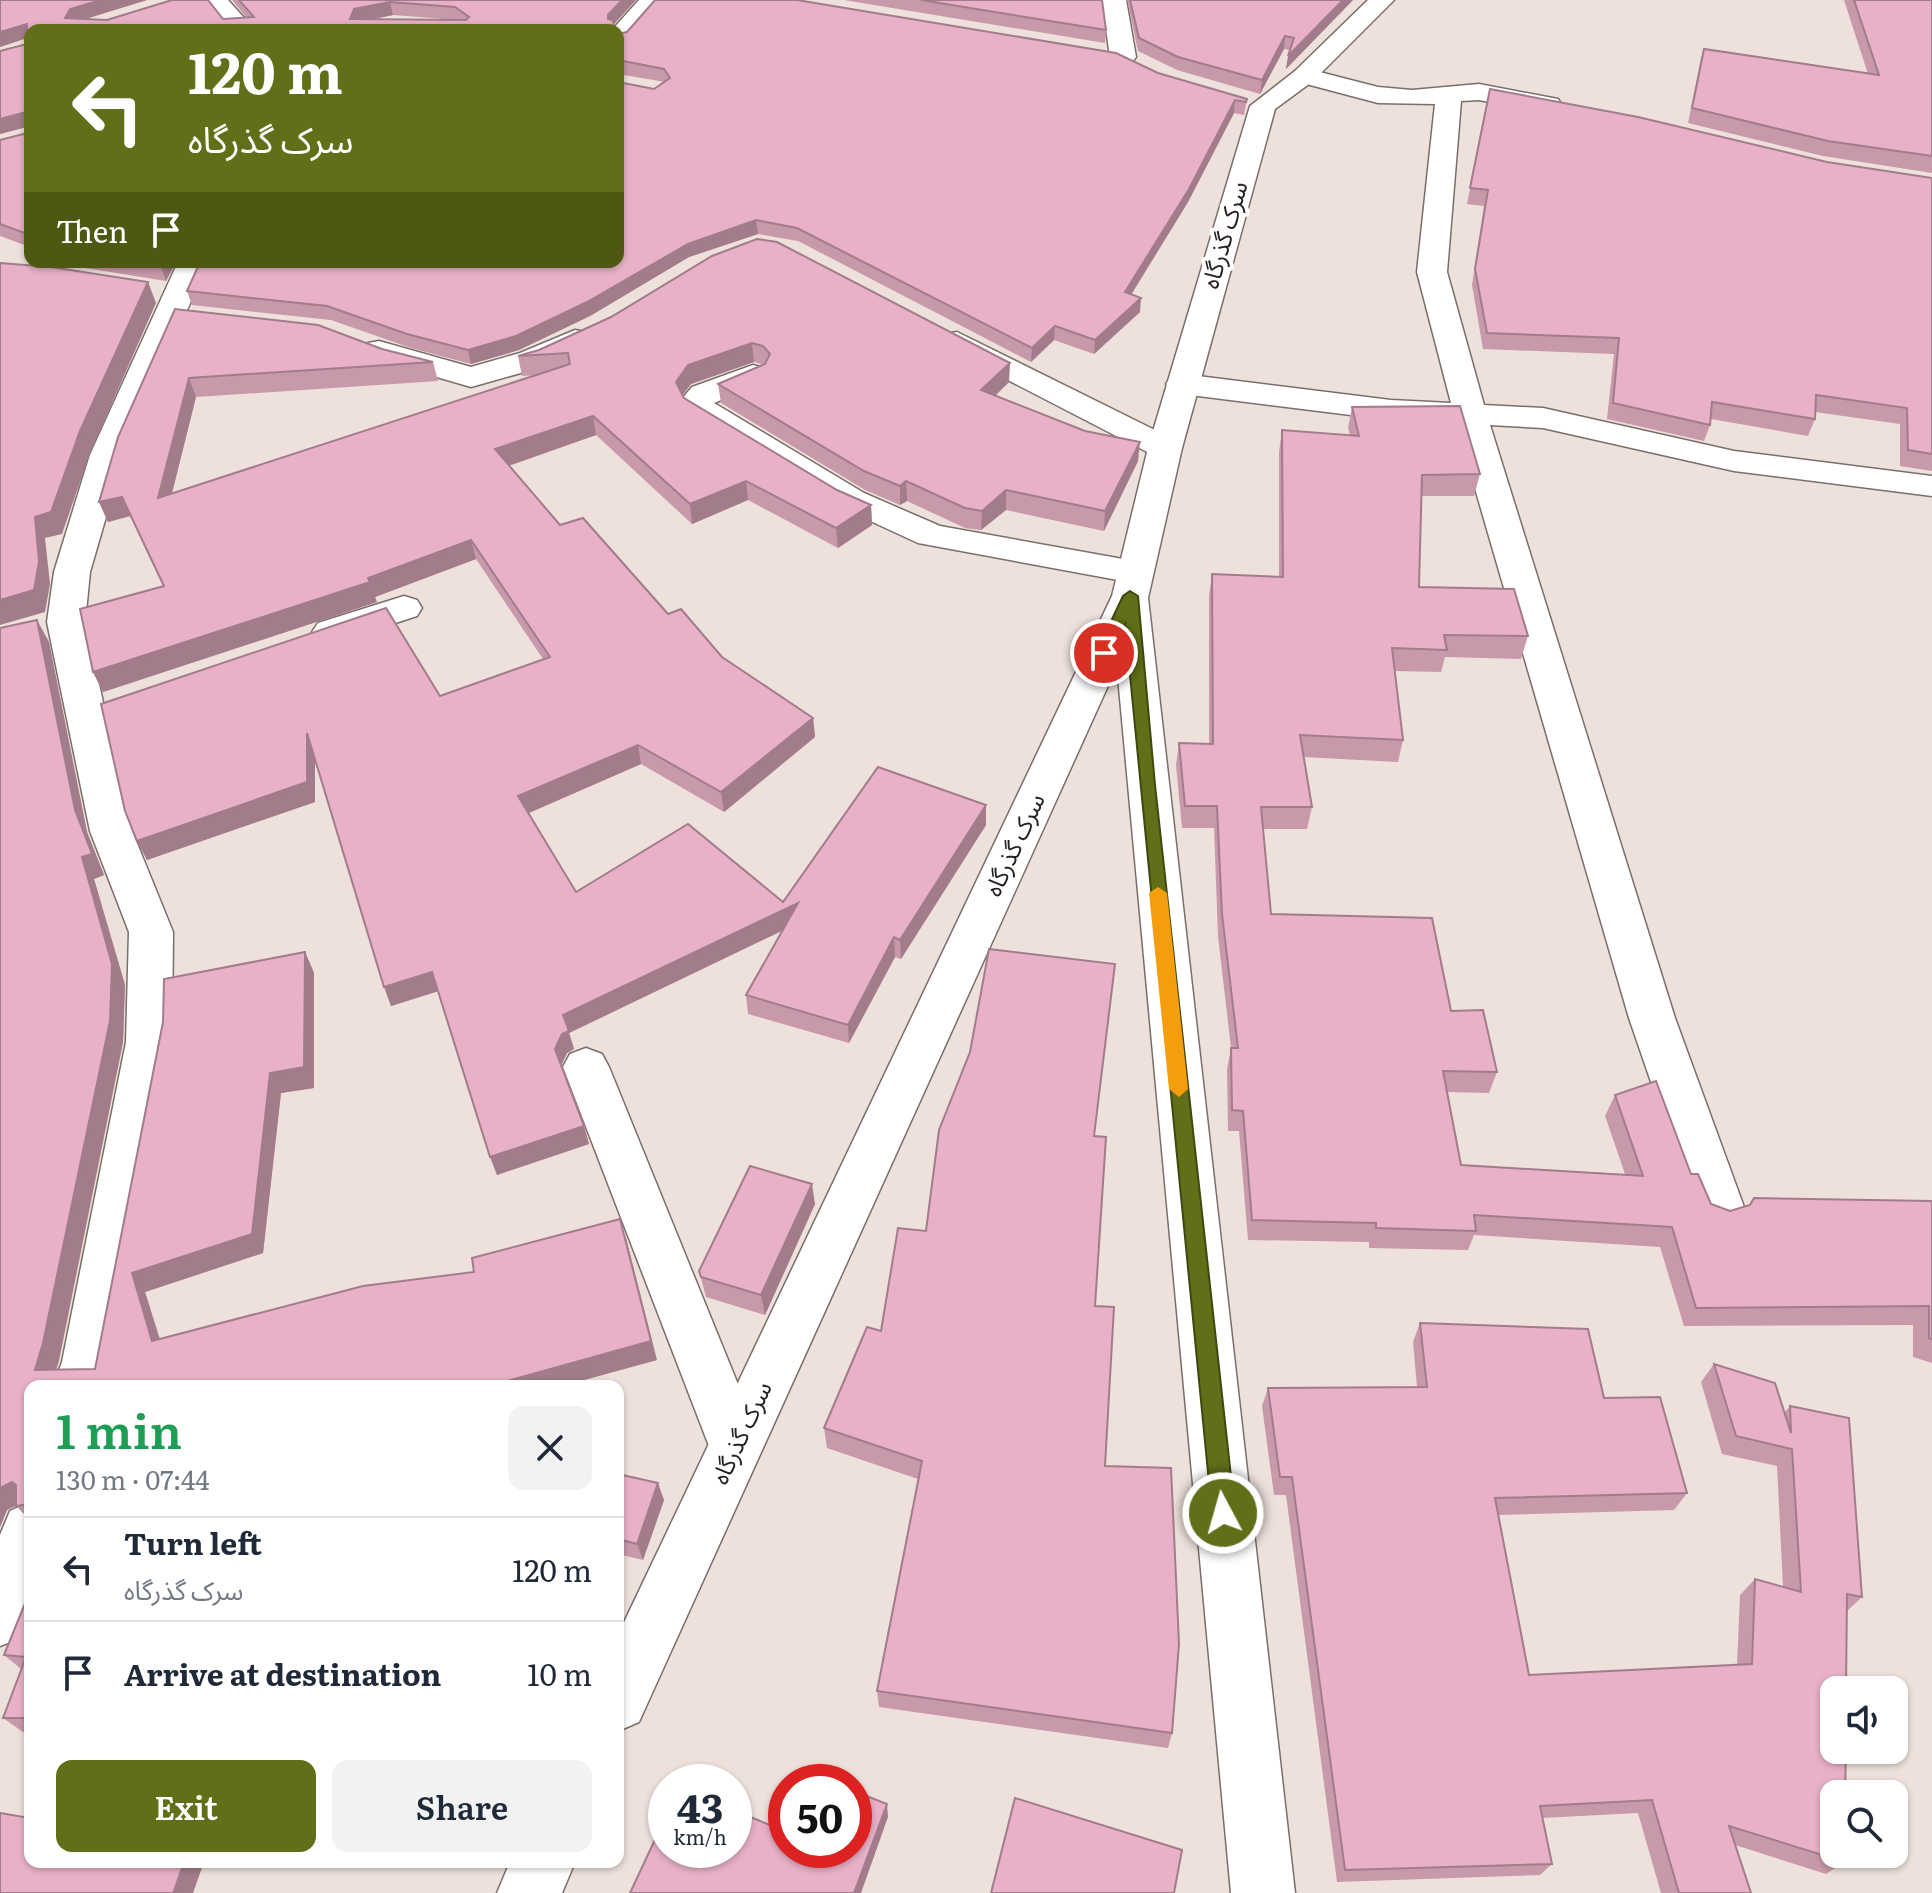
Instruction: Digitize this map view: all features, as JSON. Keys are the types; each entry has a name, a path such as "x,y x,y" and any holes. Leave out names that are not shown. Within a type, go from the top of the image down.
{"street":[{"path":"214,0 237,24"},
{"path":"624,31 652,0"},
{"path":"1091,52 1134,62 1114,0"},
{"name":"سرک گذرگاه","path":"624,1688 1132,584 1249,102 1304,76 1382,0"},
{"path":"1304,76 1378,95 1412,98 1449,92 1479,92 1572,109"},
{"path":"1449,92 1432,272 1471,417 1652,1018 1719,1207"},
{"path":"82,1380 149,1042 151,932 111,831 102,710 66,622 72,572 107,455 178,296"},
{"path":"358,342 471,377 531,360 602,326"},
{"path":"929,326 1165,448"},
{"path":"753,375 703,394 697,400 700,408 852,500 931,535 1132,584 1146,785 1263,1893"},
{"path":"1182,384 1471,417 1543,418 1734,461 1932,486"},
{"path":"298,643 404,608"},
{"path":"26,631 66,622"},
{"path":"586,1067 736,1446"},
{"path":"0,1617 24,1547"},
{"path":"529,1893 540,1868"}],"building":[{"path":"0,0 101,0 70,9 65,18 107,20 172,0 208,0 223,19 254,17 239,0 622,0 608,15 613,24 24,25 0,32","holes":["390,2 455,7 469,17 466,20 350,19 354,9"]},
{"path":"655,0 797,0 1116,53 1158,73 1247,99 1246,102 1235,100 1189,189 1125,292 1141,298 1095,340 1055,326 1032,348 797,228 756,220 688,244 587,302 516,336 468,350 407,334 327,306 187,291 197,268 624,268 624,83 654,89 670,78 664,69 624,61 624,33"},
{"path":"921,0 1102,0 1106,30"},
{"path":"1130,0 1343,0 1288,56 1294,38 1285,36 1262,80 1178,57 1139,38"},
{"path":"1854,0 1932,0 1932,156 1828,141 1692,108 1704,49 1879,75"},
{"path":"24,45 24,113 0,119 0,51"},
{"path":"1490,89 1638,117 1827,162 1932,178 1932,454 1908,450 1907,408 1816,395 1815,419 1712,402 1710,425 1613,403 1619,338 1487,333 1475,269 1488,190 1470,188"},
{"path":"24,134 24,233 0,224 0,140"},
{"path":"757,239 777,242 1010,363 981,390 1085,431 1140,442 1105,511 1006,490 982,511 965,508 906,481 900,486 864,471 718,384 765,364 770,354 763,346 752,343 688,365 676,382 684,398 837,490 871,505 836,528 746,481 690,504 593,416 495,449 560,525 583,518 668,614 681,609 722,657 813,718 721,792 638,745 518,796 576,892 688,824 783,902 878,767 986,805 900,940 894,937 848,1025 746,995 798,903 563,1015 569,1031 562,1034 555,1049 584,1126 490,1157 432,972 384,987 307,733 307,782 137,841 125,811 101,704 386,608 440,696 550,657 471,540 368,578 370,582 93,672 80,609 164,586 122,497 99,502 118,437 175,309 318,325 382,349 433,362 189,378 158,498 570,364 568,353 518,356 539,350 611,317 712,256"},
{"path":"0,263 148,282 80,431 51,512 35,517 39,562 34,590 0,600"},
{"path":"1460,406 1480,474 1422,475 1419,587 1514,589 1528,636 1444,635 1447,650 1392,648 1403,740 1300,735 1312,807 1261,807 1271,914 1432,918 1451,1011 1483,1010 1497,1072 1443,1071 1461,1165 1643,1176 1615,1095 1656,1081 1691,1174 1698,1174 1711,1204 1730,1211 1750,1205 1754,1198 1932,1201 1932,1339 1929,1338 1929,1306 1696,1308 1672,1227 1474,1215 1476,1231 1376,1228 1376,1223 1252,1220 1243,1111 1232,1110 1231,1048 1238,1048 1222,914 1217,806 1185,806 1179,743 1213,744 1212,574 1283,577 1282,430 1359,436 1352,407"},
{"path":"37,620 75,810 92,854 82,857 112,964 110,1021 35,1370 95,1369 163,1022 164,979 305,952 304,1067 270,1073 252,1234 132,1273 152,1341 363,1286 474,1272 472,1258 620,1219 651,1341 511,1380 24,1380 24,1505 16,1506 16,1485 12,1482 0,1488 0,628"},
{"path":"989,949 1115,964 1094,1136 1106,1137 1095,1306 1114,1307 1105,1466 1171,1468 1179,1644 1172,1733 877,1691 922,1461 824,1428 867,1327 881,1331 898,1228 926,1231 939,1130 970,1052"},
{"path":"750,1166 812,1184 761,1295 701,1277 699,1271"},
{"path":"1420,1323 1588,1329 1604,1398 1660,1397 1687,1493 1495,1498 1529,1675 1752,1664 1755,1579 1801,1592 1792,1449 1736,1436 1714,1364 1775,1383 1791,1433 1790,1406 1849,1418 1862,1597 1847,1594 1846,1676 1820,1676 1820,1764 1846,1764 1845,1780 1820,1780 1820,1854 1729,1826 1751,1893 1679,1893 1652,1800 1540,1806 1552,1864 1345,1870 1292,1477 1280,1477 1268,1388 1427,1387"},
{"path":"624,1475 658,1483 637,1544 624,1541"},
{"path":"24,1606 24,1657 4,1655"},
{"path":"24,1662 24,1718 3,1718"},
{"path":"872,1798 887,1804 872,1844"},
{"path":"1015,1798 1182,1850 1174,1893 991,1893"},
{"path":"0,1813 24,1817 24,1868 182,1868 174,1891 183,1893 0,1893"},
{"path":"752,1818 768,1824 768,1868 863,1868 854,1893 630,1893 648,1854 648,1868 752,1868"}],"slow traffic":[{"path":"1158,893 1179,1089"}],"route":[{"path":"1104,653 1130,596 1146,785 1223,1513"}]}
